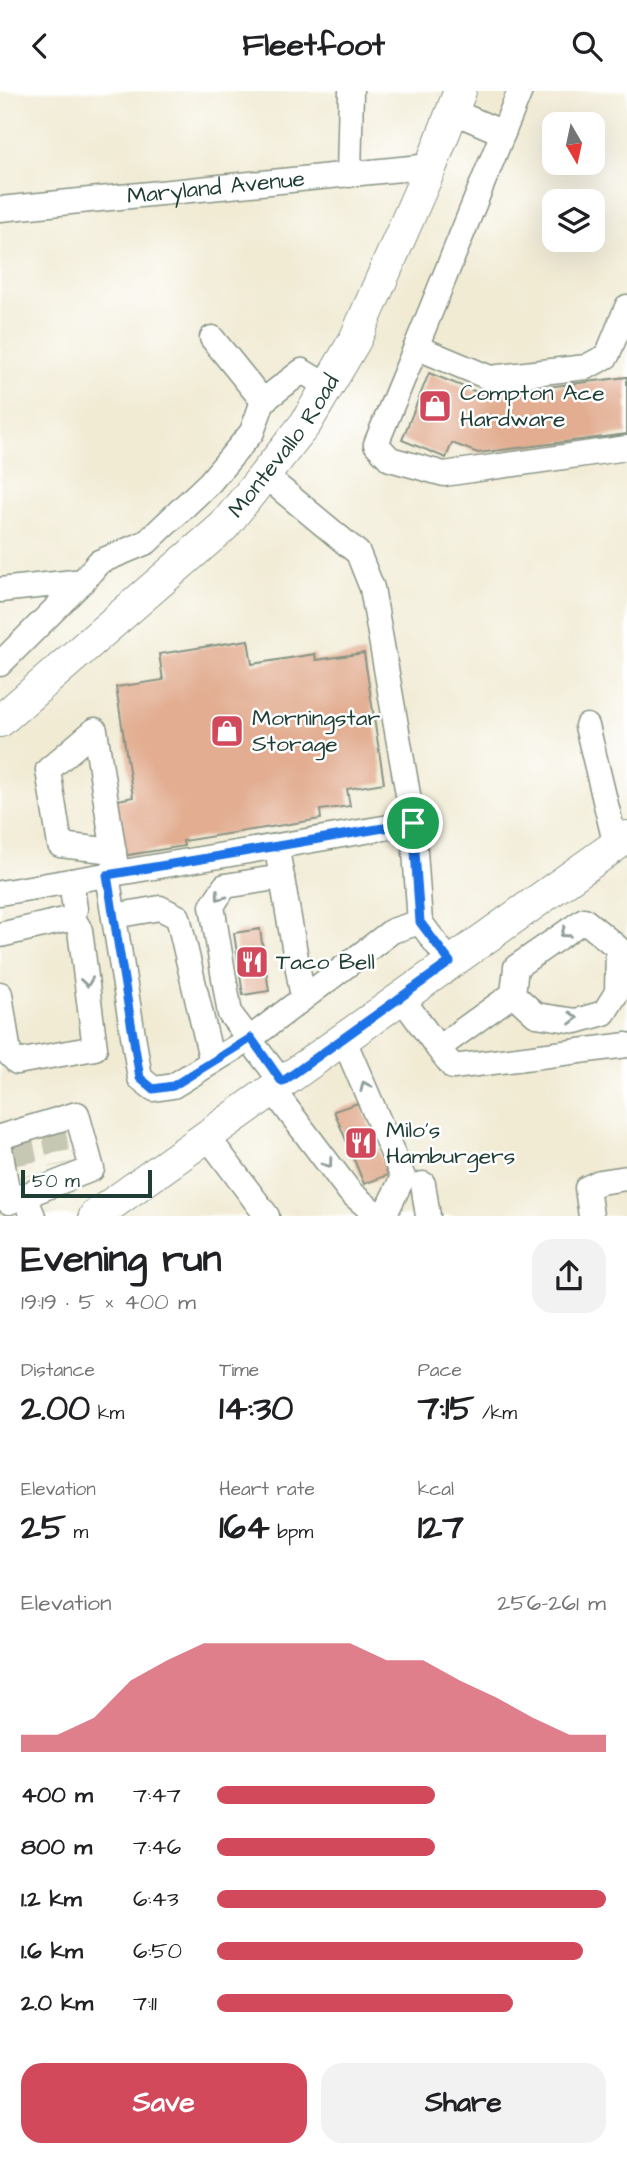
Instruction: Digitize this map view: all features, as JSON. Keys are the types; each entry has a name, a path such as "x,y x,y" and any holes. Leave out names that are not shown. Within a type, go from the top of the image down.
{"main road":[{"name":"Montevallo Road","path":"0,721 224,526 306,423 355,340 431,166 456,101"},
{"path":"101,1213 622,842"}],"street":[{"path":"349,174 351,91"},
{"path":"520,91 376,444 390,459 444,474 627,448"},
{"path":"456,101 503,133"},
{"name":"Maryland Avenue","path":"0,209 431,166"},
{"path":"416,347 490,378 586,367 607,356 627,307"},
{"path":"212,338 263,401"},
{"path":"0,664 99,562 147,542 210,482 252,432 263,401 302,371 327,386"},
{"path":"264,475 358,552 372,588 413,823 420,922 450,962"},
{"path":"0,590 83,581"},
{"path":"587,726 622,842"},
{"path":"113,866 60,845 48,770 95,730 112,838 113,866 114,916 140,1078 153,1089 173,1086 251,1038 392,931 420,922"},
{"path":"0,893 71,881 113,866 276,846 413,823"},
{"path":"276,846 303,998"},
{"path":"282,877 225,886 212,906 230,1014 251,1038 277,1086 350,1192 378,1216"},
{"path":"0,994 9,1054 13,1060 17,1062 95,1048 80,930 73,918 75,909 71,881"},
{"path":"114,916 160,908 178,917 212,1062"},
{"path":"0,935 73,918"},
{"path":"438,1048 513,994 516,967 584,920 623,947 617,992 604,1013 576,1021 536,1015 513,994"},
{"path":"401,997 453,1067 627,1045"},
{"path":"344,1038 402,1177 384,1216"},
{"path":"78,1114 92,1169 67,1173 21,1198 10,1139 78,1114"},
{"path":"207,1136 267,1216"},
{"path":"67,1173 101,1213"},
{"path":"591,1216 587,1188 600,1182 627,1178"},
{"path":"423,1184 428,1216"}],"building":[{"path":"429,373 484,395 627,377 627,434 478,453 452,443 446,458 402,440"},
{"path":"248,640 252,664 315,654 316,660 364,653 384,783 347,789 350,806 320,810 321,819 183,841 184,846 122,856 113,801 133,797 116,687 163,680 159,654"},
{"name":"Taco Bell","path":"260,929 269,991 243,995 234,933"},
{"name":"Milo's Hamburgers","path":"361,1102 388,1175 364,1184 334,1111"}],"tunnel":[{"path":"53,1129 60,1165"},
{"path":"21,1140 28,1176"}],"place":[{"name":"Compton Ace Hardware","path":"435,406"},
{"name":"Morningstar Storage","path":"227,731"},
{"name":"Taco Bell","path":"252,962"},
{"name":"Milo's Hamburgers","path":"361,1143"}],"route":[{"path":"413,823 420,922 450,962 282,1082 251,1038 173,1086 153,1089 140,1078 107,875 413,823"}]}
